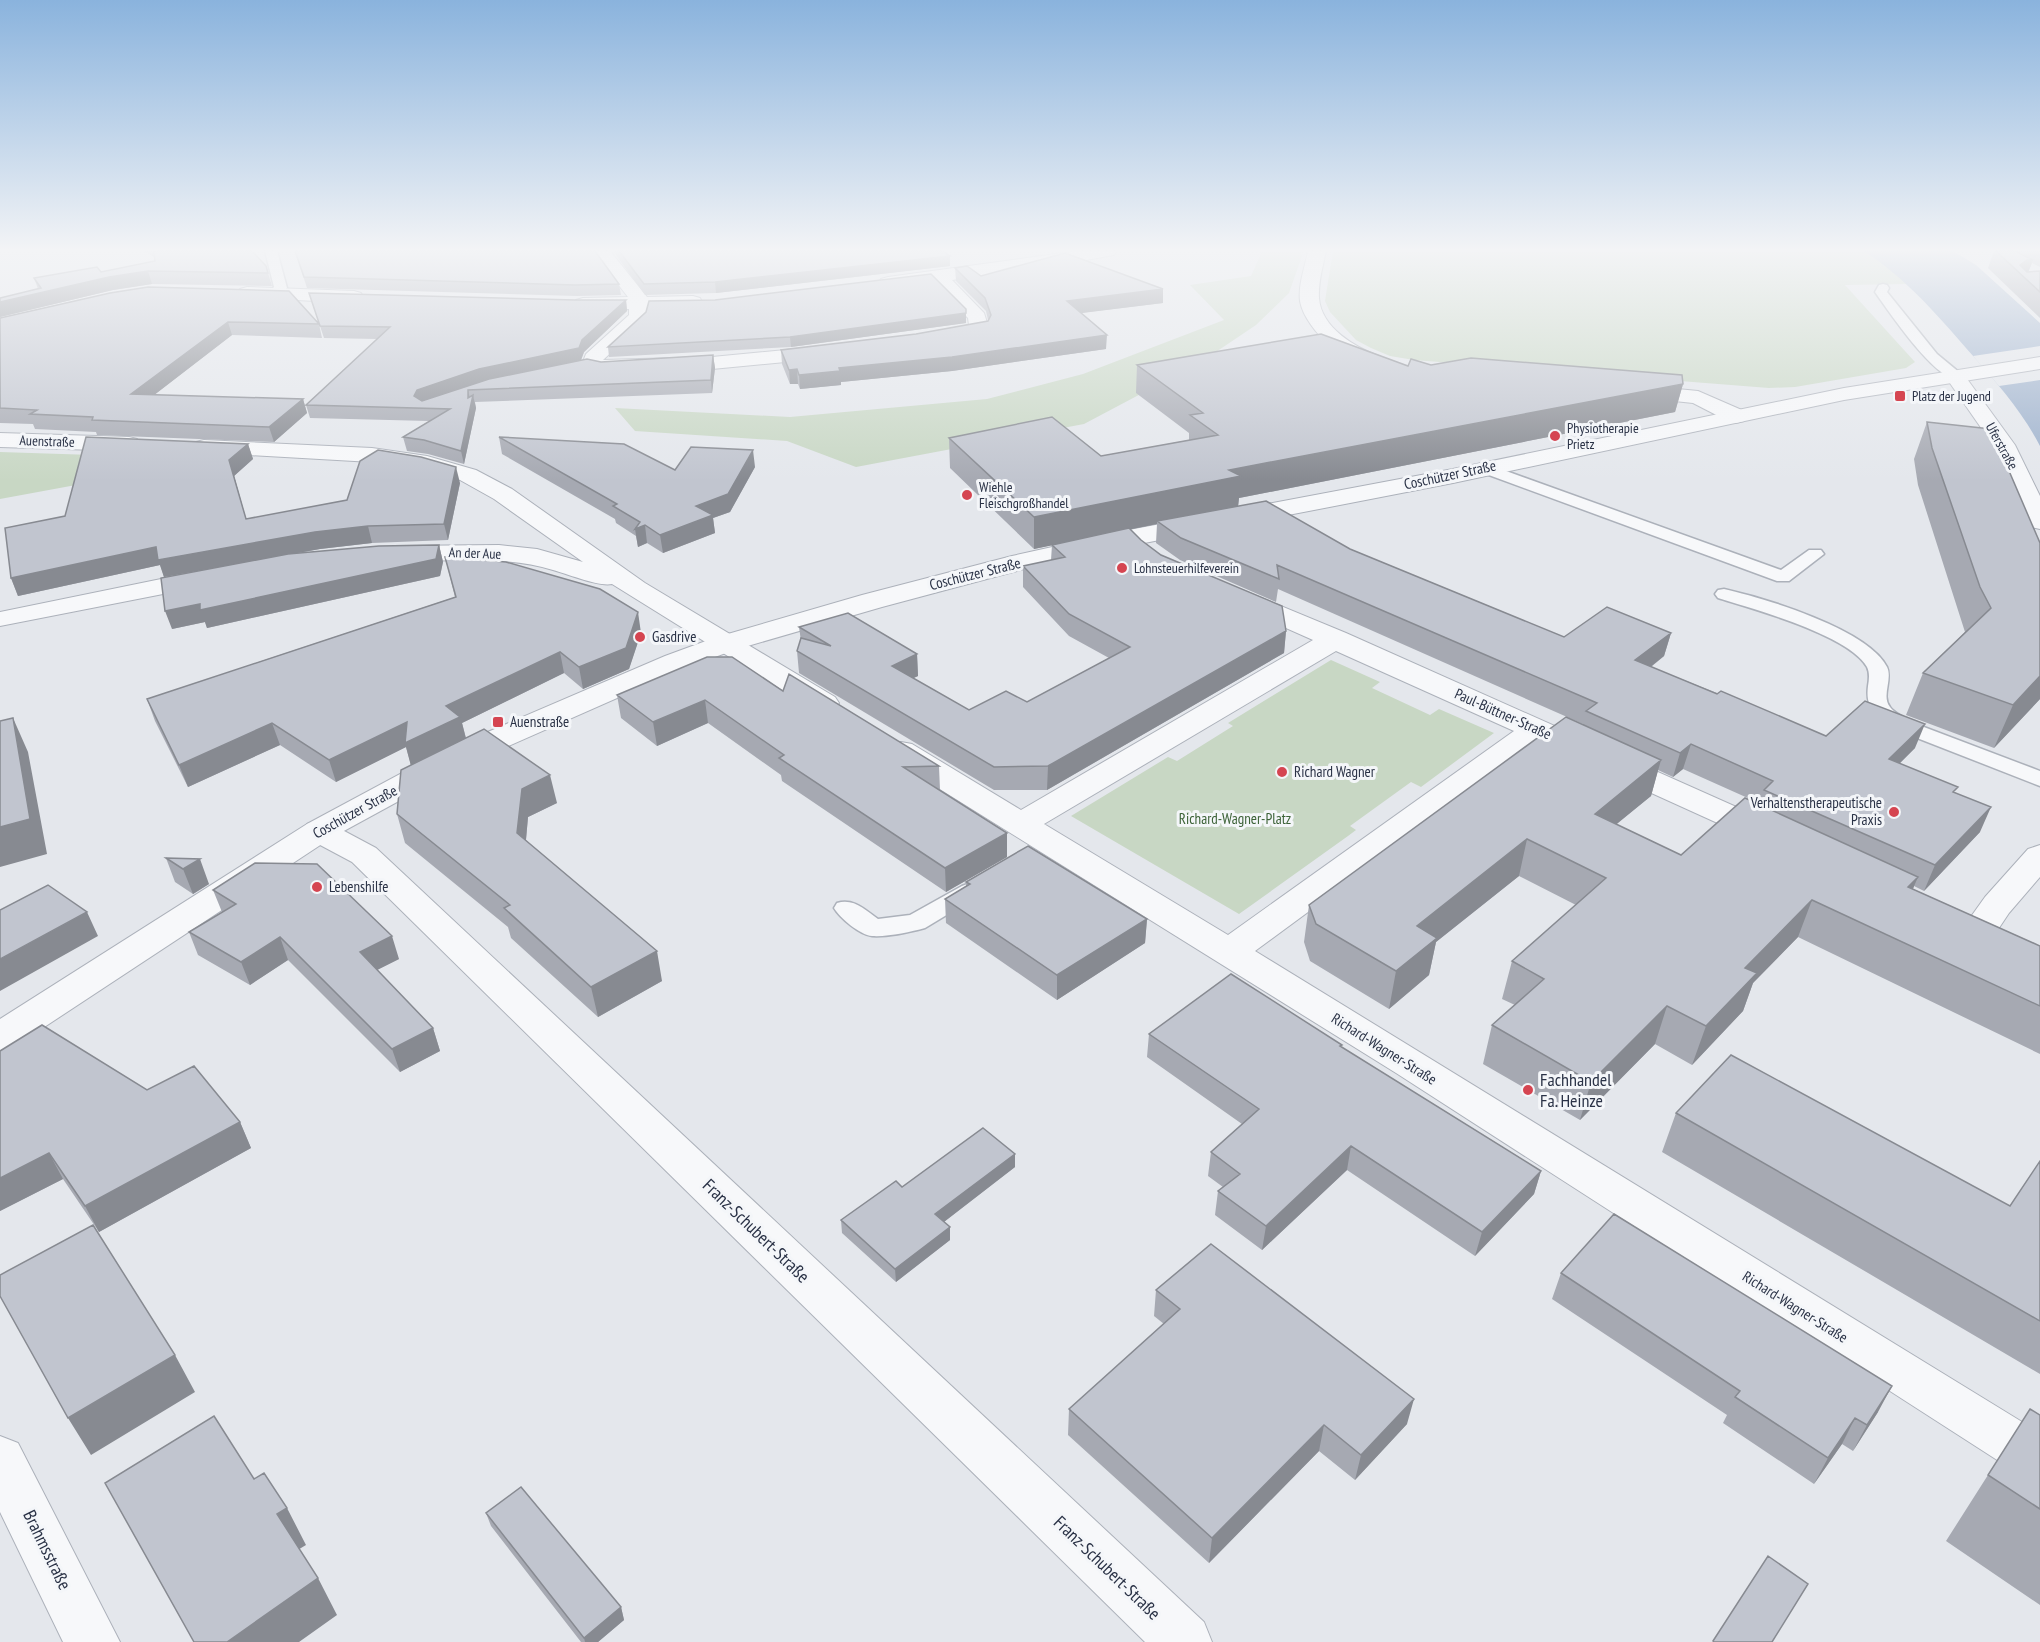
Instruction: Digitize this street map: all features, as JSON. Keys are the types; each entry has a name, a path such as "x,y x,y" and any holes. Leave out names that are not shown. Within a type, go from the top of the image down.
{"street":[{"path":"626,328 585,366 712,363 843,350"},
{"path":"920,340 979,328"},
{"path":"1324,328 1340,344 1367,359 1397,368"},
{"name":"Coschützer Straße","path":"0,1037 319,831 452,759 626,683 724,644 1021,562 1134,537 1736,416 2040,363"},
{"name":"Uferstraße","path":"1955,376 2004,445 2040,522"},
{"path":"1612,388 1698,397 1736,416"},
{"name":"Auenstraße","path":"0,440 151,445"},
{"path":"185,446 372,455 427,463 468,475 503,494 573,542 624,582 724,644"},
{"path":"1134,537 1157,559"},
{"name":"An der Aue","path":"367,555 436,552 518,555 537,557 624,582"},
{"path":"4,619 224,574"},
{"name":"Paul-Büttner-Straße","path":"1220,589 1799,848"},
{"path":"1035,841 1336,639"},
{"name":"Richard-Wagner-Straße","path":"724,644 766,666 1035,841 1229,952 2040,1460"},
{"path":"1229,952 1536,730"},
{"name":"Franz-Schubert-Straße","path":"319,831 364,855 1184,1642"},
{"path":"1979,933 1997,905 2040,856"},
{"name":"Brahmsstraße","path":"0,1459 92,1642"}],"lane":[{"path":"1909,328 1927,350 1955,376"},
{"path":"1484,468 1782,577 1815,554"},
{"path":"1725,594 1847,639 1867,654 1878,669 1879,683 1876,697 1881,710 1901,725 2040,779"},
{"path":"846,908 873,928 916,922 987,881"}],"green space":[{"path":"1204,328 1252,328 1201,362 1084,424 856,467 787,441 635,431 615,408 790,417 987,399 1083,374"},
{"path":"1345,328 1884,328 1915,362 1906,368 1795,387 1769,388 1414,360 1390,356 1356,340"},
{"path":"0,452 217,459 0,499"},
{"name":"Richard-Wagner-Platz","path":"1331,660 1380,682 1372,688 1430,715 1439,709 1494,733 1421,787 1411,782 1350,826 1356,830 1239,914 1071,816 1168,757 1177,761 1233,726 1228,723"}],"water":[{"path":"1949,328 2040,328 2040,446 2010,400"}],"pier":[{"path":"2040,346 2040,380 1999,386 1973,356"}],"building":[{"path":"0,328 220,328 131,394 303,399 269,427 92,420 93,417 30,414 37,410 0,408"},
{"path":"389,328 596,328 582,340 579,348 479,369 417,390 414,396 422,401 489,379 587,359 601,362 713,355 711,380 468,390 468,398 473,395 461,451 424,440 403,437 450,409 306,405"},
{"path":"629,328 859,328 790,337 608,347"},
{"path":"951,328 1098,328 1107,335 952,357 839,368 840,371 799,375 797,369 789,370 781,350"},
{"path":"1321,334 1408,366 1411,359 1431,365 1471,358 1682,375 1683,384 1229,470 1241,476 1034,517 949,438 1052,417 1101,456 1218,435 1190,415 1203,413 1137,365"},
{"path":"1927,422 1991,429 2040,543 2040,676 2013,705 1923,673 1991,608 1980,587 1932,448"},
{"path":"86,437 248,444 229,460 246,519 347,500 360,461 378,450 421,457 456,467 444,524 368,526 315,532 158,560 156,547 11,578 5,528 65,516"},
{"path":"499,437 624,444 675,470 691,447 753,450 728,494 696,506 713,515 660,535 645,525 635,529 640,522 613,506 617,504"},
{"path":"1266,501 1350,549 1564,637 1607,607 1671,633 1635,660 1717,694 1721,691 1826,736 1865,701 1925,724 1889,759 1958,787 1953,792 1991,807 1935,865 1764,790 1773,781 1691,744 1680,753 1586,711 1597,703 1277,565 1279,579 1181,538 1157,521"},
{"path":"1129,528 1161,555 1282,606 1286,631 1048,766 994,767 797,651 801,638 831,646 799,627 848,613 917,654 892,666 969,710 1006,691 1027,702 1130,647 1069,614 1023,566 1065,557 1052,545"},
{"path":"439,545 436,559 200,610 200,604 165,611 161,578 288,554 379,546"},
{"path":"445,557 506,562 600,589 638,612 626,648 579,667 560,652 446,706 460,717 405,743 407,722 329,760 272,723 179,765 147,699 456,597"},
{"path":"707,657 732,657 783,691 789,674 939,766 903,767 1007,833 945,868 779,758 784,755 705,700 653,722 617,695"},
{"path":"1566,717 1661,760 1595,814 1681,855 1745,798 1918,877 1908,887 2040,946 2040,1006 1812,900 1745,968 1757,973 1706,1026 1667,1006 1591,1082 1492,1025 1544,979 1512,961 1606,878 1527,839 1417,926 1437,938 1396,971 1316,924 1309,905"},
{"path":"13,718 30,819 0,827 0,721"},
{"path":"484,729 550,775 522,789 517,833 657,951 591,987 504,908 510,905 397,814 401,770"},
{"path":"1028,846 1147,919 1057,975 945,899 970,884 966,882"},
{"path":"166,858 200,859 183,869"},
{"path":"255,863 317,864 392,936 360,952 433,1028 392,1049 280,937 241,962 189,932 236,904 213,890"},
{"path":"48,885 87,912 0,959 0,910"},
{"path":"1231,974 1342,1045 1340,1046 1541,1171 1482,1232 1351,1146 1266,1226 1218,1191 1240,1174 1211,1152 1259,1109 1149,1034"},
{"path":"42,1025 147,1090 194,1066 240,1122 85,1206 49,1153 0,1178 0,1051"},
{"path":"1731,1055 2010,1206 2040,1161 2040,1321 1676,1113"},
{"path":"983,1128 1015,1154 935,1214 950,1227 895,1269 841,1220 896,1181 902,1187"},
{"path":"1614,1214 1892,1386 1867,1425 1855,1418 1828,1458 1735,1397 1740,1391 1561,1273"},
{"path":"93,1225 175,1355 68,1418 0,1296 0,1275"},
{"path":"1211,1244 1414,1399 1361,1455 1324,1425 1212,1538 1069,1409 1180,1309 1156,1290"},
{"path":"2030,1409 2040,1415 2040,1509 1988,1475"},
{"path":"214,1416 254,1479 264,1473 287,1508 277,1514 318,1578 227,1642 194,1642 105,1483"},
{"path":"521,1487 621,1607 584,1638 486,1513"},
{"path":"1768,1556 1808,1584 1772,1642 1714,1642 1713,1641"}],"place":[{"name":"Platz der Jugend","path":"1900,396"},
{"name":"Physiotherapie Prietz","path":"1555,436"},
{"name":"Wiehle Fleischgroßhandel","path":"967,495"},
{"name":"Lohnsteuerhilfeverein","path":"1122,568"},
{"name":"Gasdrive","path":"640,637"},
{"name":"Auenstraße","path":"498,722"},
{"name":"Richard Wagner","path":"1282,772"},
{"name":"Verhaltenstherapeutische Praxis","path":"1894,812"},
{"name":"Lebenshilfe","path":"317,887"},
{"name":"Fachhandel Fa. Heinze","path":"1528,1090"}]}
